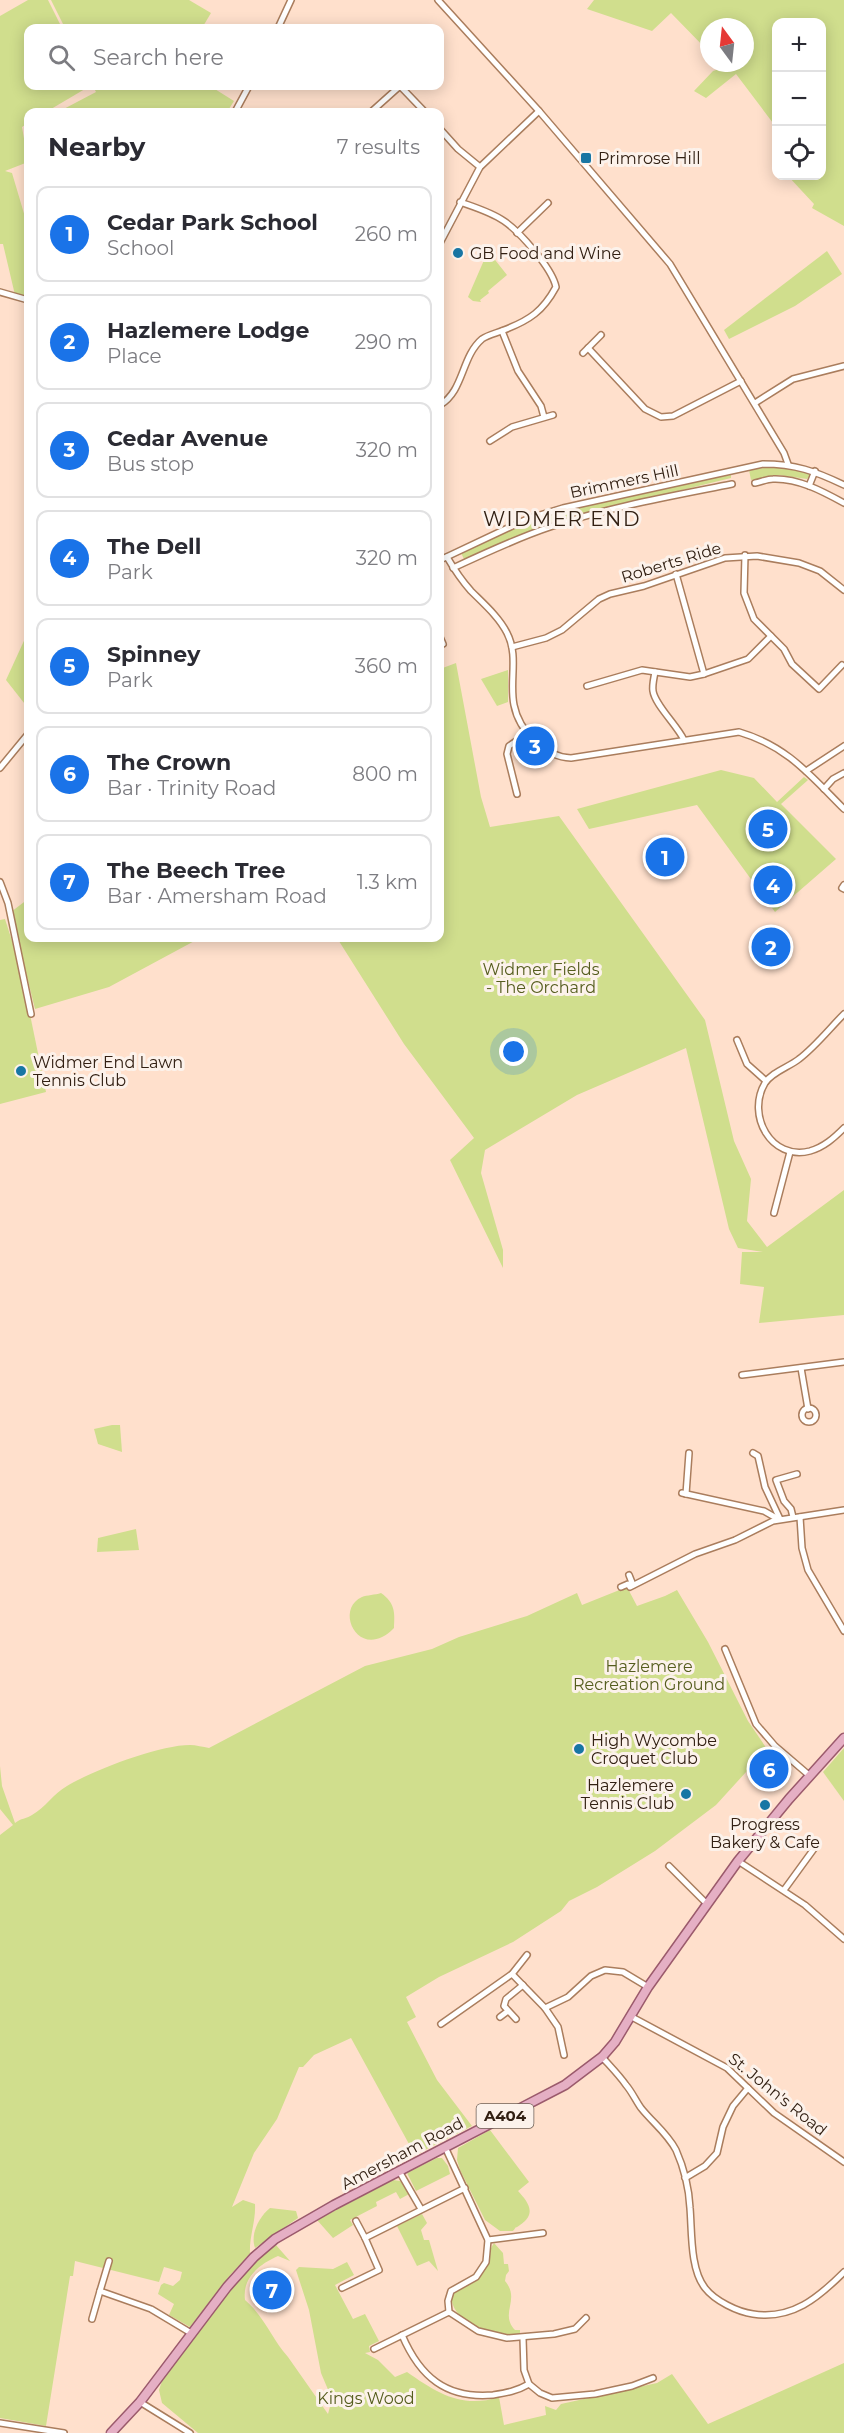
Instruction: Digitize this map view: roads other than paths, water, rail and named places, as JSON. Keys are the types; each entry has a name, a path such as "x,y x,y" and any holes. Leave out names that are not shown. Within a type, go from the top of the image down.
{"main road":[{"name":"Amersham Road","path":"111,2433 140,2402 191,2333 254,2257 275,2238 565,2085 602,2057 615,2042 648,1987 738,1861 844,1738"}],"street":[{"path":"280,24 291,0"},
{"path":"438,0 539,111 670,264 784,453 788,464"},
{"path":"237,108 247,90"},
{"path":"375,108 396,90"},
{"path":"404,90 420,108"},
{"path":"444,235 480,167 539,111"},
{"path":"444,133 458,149 480,167"},
{"path":"444,403 456,387 470,353 484,338 526,321 547,304 556,286 554,276 517,232 503,220 460,202"},
{"path":"517,232 548,203"},
{"path":"0,292 24,299"},
{"path":"502,331 518,370 541,406 544,417"},
{"path":"601,335 585,351 645,409 661,417 673,416 741,381"},
{"path":"755,404 793,379 844,366"},
{"path":"490,441 512,427 553,415"},
{"name":"Brimmers Hill","path":"444,558 527,519 563,508 763,464 788,464 815,471 844,485"},
{"path":"808,486 815,471"},
{"path":"755,483 770,479 785,479 808,486 844,503"},
{"path":"453,568 550,527 732,484"},
{"path":"745,555 744,593 747,606 754,619 784,649 792,664 817,691 842,665"},
{"name":"Roberts Ride","path":"513,647 546,638 562,630 599,599 725,558 745,555 799,563 820,570 844,590"},
{"path":"447,557 469,588 502,623 513,647 513,705 528,733 548,752 558,758 571,758 739,732 757,737 784,752 844,809"},
{"path":"676,574 704,674"},
{"path":"588,686 642,670 690,677 704,674 748,659 771,636"},
{"path":"655,672 654,697 679,729 684,740"},
{"path":"517,794 507,754 509,747 528,733"},
{"path":"0,768 24,739"},
{"path":"806,771 844,746"},
{"path":"824,789 833,779 844,773"},
{"path":"0,882 8,903 31,1014"},
{"path":"844,1014 800,1058 766,1081 758,1102 758,1117 765,1133 774,1143 790,1152 810,1151 829,1143 844,1128"},
{"path":"737,1040 747,1064 766,1081"},
{"path":"774,1213 790,1152"},
{"path":"742,1375 844,1362"},
{"path":"801,1368 807,1409"},
{"path":"689,1453 684,1493 764,1511 779,1519"},
{"path":"753,1453 758,1456 765,1487 779,1519"},
{"path":"760,1468 768,1467"},
{"path":"793,1517 776,1480 797,1474"},
{"path":"621,1587 633,1585 695,1554 735,1540 779,1519 844,1510"},
{"path":"800,1517 802,1548 808,1570 844,1631"},
{"path":"629,1575 633,1585"},
{"path":"725,1649 756,1724 775,1746 810,1776"},
{"path":"784,1890 816,1846"},
{"path":"738,1861 784,1890 844,1939"},
{"path":"669,1866 707,1904"},
{"path":"441,2024 512,1974 527,1954"},
{"path":"545,2008 568,1997 591,1976 606,1971 623,1972 648,1987"},
{"path":"512,1974 545,2008 558,2027 564,2055"},
{"path":"516,2019 504,2006 506,1999 523,1984"},
{"path":"500,2017 508,2011"},
{"name":"St. John's Road","path":"630,2016 727,2068 774,2112 844,2162"},
{"path":"602,2057 627,2085 641,2108 666,2133 676,2151 685,2178 690,2205 695,2261 705,2288 726,2304 745,2313 770,2317 793,2311 823,2293 844,2272"},
{"path":"685,2178 705,2166 717,2153 723,2127 733,2106 748,2088"},
{"path":"446,2146 488,2240 486,2262 476,2277 451,2291 448,2301 449,2312 478,2331 507,2338 523,2338 575,2329 586,2318"},
{"path":"399,2171 421,2209"},
{"path":"365,2238 465,2188"},
{"path":"342,2288 380,2270 356,2221"},
{"path":"488,2240 543,2233"},
{"path":"92,2319 109,2261"},
{"path":"100,2291 152,2309 191,2333"},
{"path":"374,2349 449,2312"},
{"path":"402,2336 420,2368 441,2386 461,2394 507,2393 529,2384"},
{"path":"523,2338 524,2370 529,2384 540,2393 552,2398 595,2394 632,2386 653,2378"},
{"path":"140,2402 190,2433"},
{"path":"0,2423 64,2433"}],"place":[{"name":"Primrose Hill","path":"586,158"},
{"name":"GB Food and Wine","path":"458,253"},
{"name":"Cedar Avenue","path":"535,746"},
{"name":"Spinney","path":"768,829"},
{"name":"Cedar Park School","path":"665,857"},
{"name":"The Dell","path":"773,885"},
{"name":"Hazlemere Lodge","path":"771,947"},
{"name":"Widmer End Lawn Tennis Club","path":"21,1071"},
{"name":"High Wycombe Croquet Club","path":"579,1749"},
{"name":"The Crown","path":"769,1769"},
{"name":"Hazlemere Tennis Club","path":"686,1794"},
{"name":"Progress Bakery & Cafe","path":"765,1805"},
{"name":"The Beech Tree","path":"272,2290"}],"district":[{"name":"WIDMER END","path":"562,519"}],"park label":[{"name":"Widmer Fields - The Orchard","path":"541,978"},
{"name":"Hazlemere Recreation Ground","path":"649,1675"},
{"name":"Kings Wood","path":"366,2398"}]}
